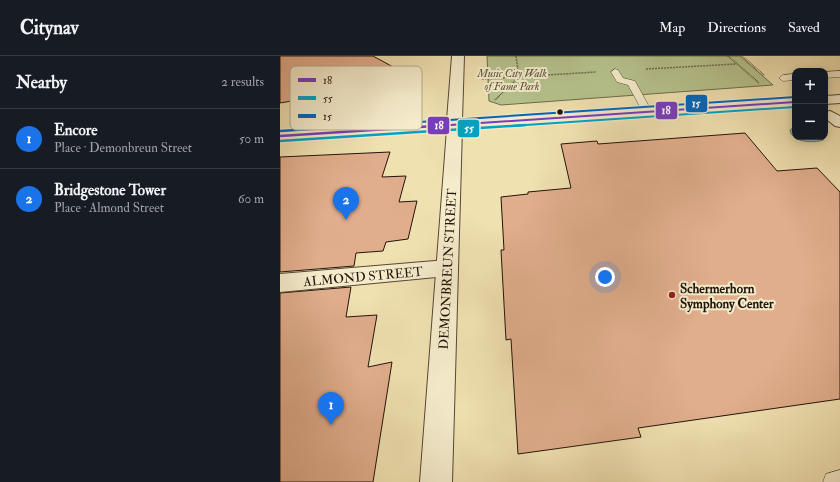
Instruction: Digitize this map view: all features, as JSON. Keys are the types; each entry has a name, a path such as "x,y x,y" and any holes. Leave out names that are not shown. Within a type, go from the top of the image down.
{"street":[{"name":"DEMONBREUN STREET","path":"436,482 458,56"},
{"path":"828,100 840,99"},
{"path":"422,127 792,102"},
{"path":"280,136 375,130"},
{"name":"ALMOND STREET","path":"280,283 447,268"}],"lane":[{"path":"615,72 620,80 633,79 647,112"},
{"path":"828,75 840,74"},
{"path":"783,78 792,77"},
{"path":"834,482 840,481"}],"path":[{"path":"492,103 519,77 516,56"},
{"path":"728,56 760,84"},
{"path":"742,56 769,79"}],"green space":[{"name":"Music City Walk of Fame Park","path":"487,56 740,56 773,85 501,105 489,101"}],"water":[{"path":"799,140 823,140 814,142"}],"building":[{"path":"280,56 373,56 391,66 290,66 290,101 280,103"},
{"name":"Schermerhorn Symphony Center","path":"745,133 777,171 817,168 840,192 840,399 638,428 641,437 518,454 511,339 506,340 501,250 504,250 501,197 528,194 528,192 571,188 561,144 597,141 598,144"},
{"path":"390,152 382,177 406,176 399,202 417,201 408,239 386,242 383,251 356,253 354,266 280,272 280,157"},
{"path":"351,287 346,317 377,315 368,367 392,362 373,482 280,482 280,293"}],"transit line":[{"name":"15","path":"422,122 792,97"},
{"name":"18","path":"422,127 792,102"},
{"name":"55","path":"280,141 792,107"},
{"name":"15","path":"280,131 295,130"},
{"name":"18","path":"280,136 371,130"}],"place":[{"name":"Bridgestone Tower","path":"346,220"},
{"name":"Schermerhorn Symphony Center","path":"672,295"},
{"name":"Encore","path":"331,425"}]}
